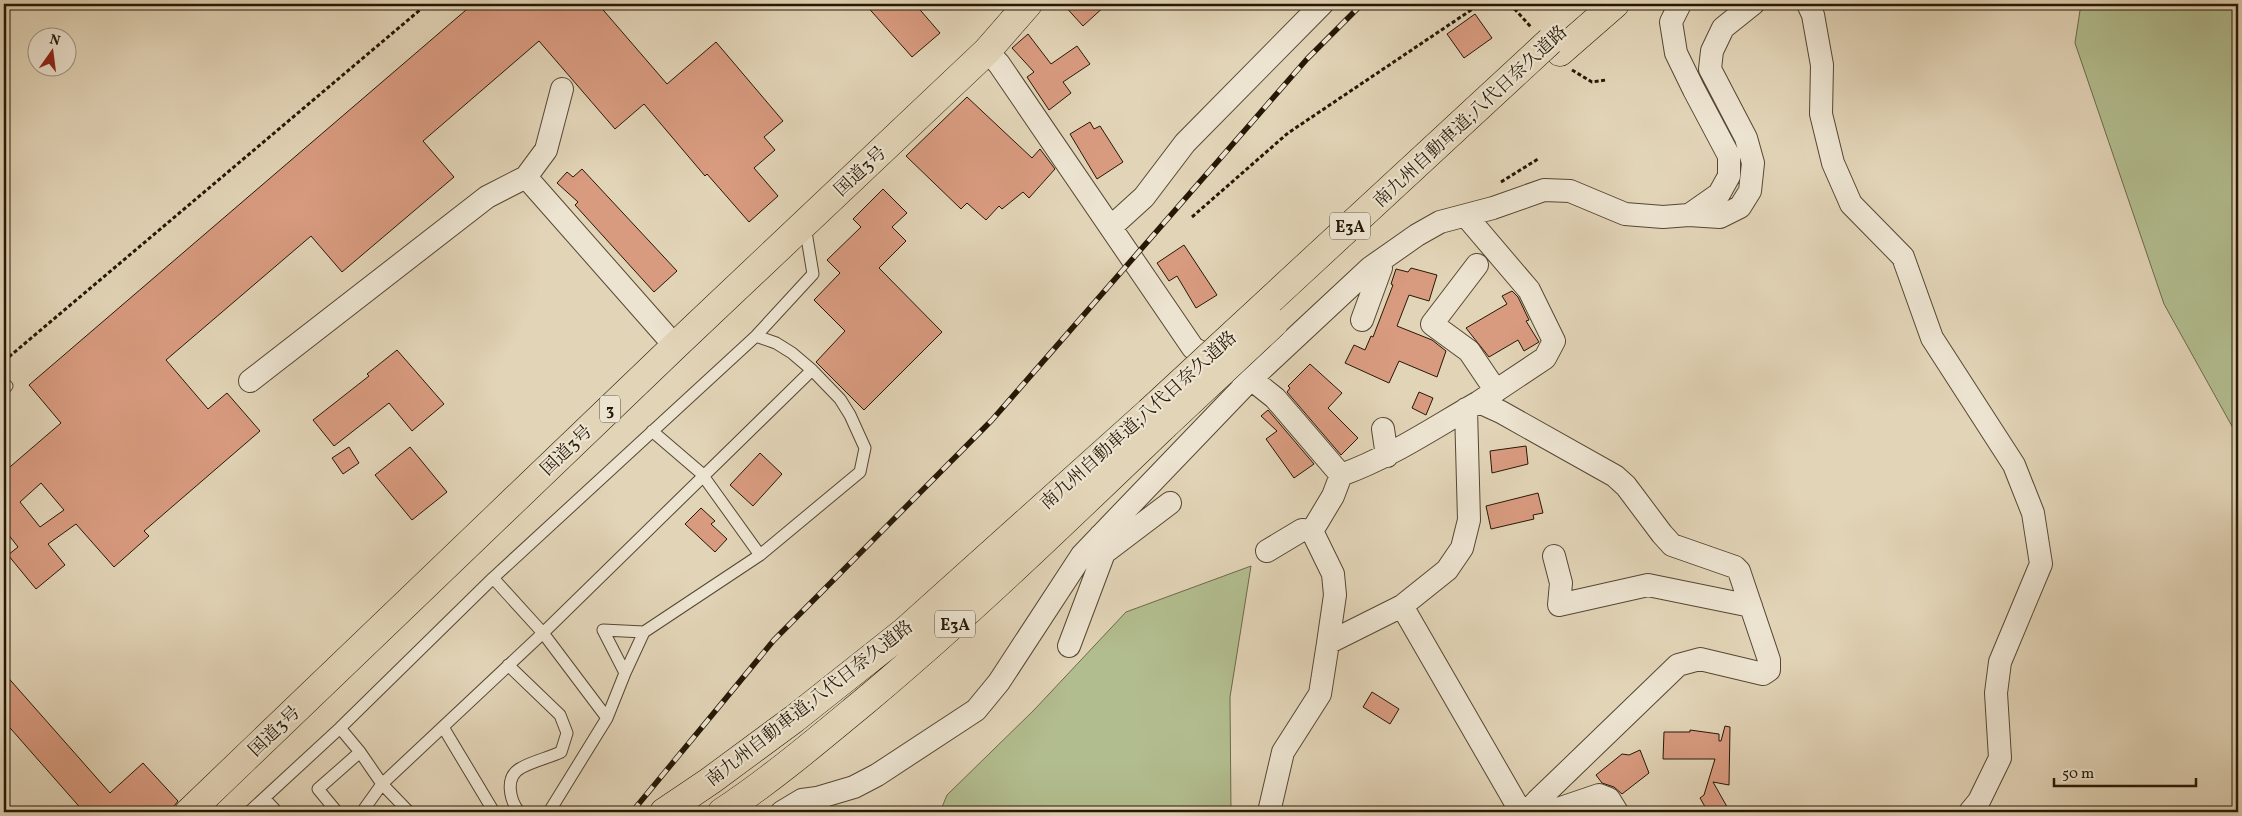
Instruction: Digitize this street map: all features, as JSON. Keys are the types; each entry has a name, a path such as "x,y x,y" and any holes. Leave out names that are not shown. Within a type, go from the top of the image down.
{"highway":[{"name":"国道3号","path":"189,812 675,346 987,51 1028,4"},
{"name":"南九州自動車道;八代日奈久道路","path":"664,812 710,781 794,719 905,631 1157,419 1555,47 1593,4"},
{"name":"南九州自動車道;八代日奈久道路","path":"1555,47 1615,4"},
{"name":"南九州自動車道;八代日奈久道路","path":"727,809 814,743 926,650 1011,574 1157,419"}],"street":[{"path":"1111,228 1144,197 1185,142 1322,4"},
{"path":"1680,4 1670,22 1676,53 1729,156 1730,176 1719,194 1689,215"},
{"path":"1069,646 1102,545 1251,380 1370,268 1424,222 1440,222 1466,216 1544,190 1570,191 1625,214 1663,217 1689,215 1720,218 1740,206 1750,190 1753,163 1746,138 1710,69 1712,51 1723,28 1753,4"},
{"path":"1808,4 1813,16 1822,66 1820,114 1833,163 1851,204 1903,258 1932,338 2014,465 2033,513 2041,564 2000,662 1996,693 2000,758 1979,801 1970,812"},
{"path":"987,51 999,64 1193,348 1251,380 1275,398 1341,475"},
{"path":"250,381 487,198 526,177 546,150 562,89"},
{"path":"526,177 675,346"},
{"path":"1312,532 1333,496 1341,475 1387,456 1480,401 1545,358 1554,341 1529,290 1466,216"},
{"path":"1362,320 1381,268 1380,261"},
{"path":"1328,644 1402,606 1447,570 1462,548 1469,520 1480,401 1469,350 1432,324 1477,266"},
{"path":"1480,401 1615,476 1626,486 1672,545 1735,567 1739,571 1769,660 1769,670 1762,674 1700,659 1678,665 1537,800 1527,812"},
{"path":"1383,429 1387,456"},
{"path":"782,812 802,800 812,805 877,775 976,710 999,682 1082,554 1102,545 1170,503"},
{"path":"1267,551 1302,530 1312,532"},
{"path":"1269,812 1283,752 1320,694 1328,644 1335,595 1333,574 1312,532"},
{"path":"1554,556 1561,583 1559,605 1648,585 1751,606"},
{"path":"1402,606 1520,812"},
{"path":"1549,812 1599,794 1609,799 1617,812"}],"lane":[{"path":"249,812 340,728 493,578 756,336 813,274 804,224"},
{"path":"549,812 607,718 644,632 760,555 860,472 865,448 850,415 840,399 812,370 776,343 756,336"},
{"path":"362,812 382,784 543,633 812,370"},
{"path":"652,431 703,476 760,555"},
{"path":"493,578 543,633 607,718"},
{"path":"625,673 603,630 644,632"},
{"path":"508,664 560,715 567,733 561,752 519,768 510,782 512,802 519,812"},
{"path":"443,727 494,812"},
{"path":"340,728 360,752 382,784 409,812"},
{"path":"337,812 318,789 360,752"},
{"path":"264,798 277,812"}],"path":[{"path":"4,361 427,4"},
{"path":"1192,217 1288,133 1480,4"}],"green space":[{"path":"2081,4 2238,4 2238,437 2164,304 2075,43"},
{"path":"1251,566 1230,697 1231,812 940,812 947,795 1034,710 1126,612"}],"building":[{"path":"473,4 598,4 667,84 716,42 783,121 764,137 775,150 754,168 778,196 749,222 707,174 705,176 644,104 615,129 539,41 423,141 454,177 342,272 311,236 166,360 208,409 227,393 260,431 144,531 149,536 114,567 76,524 48,544 65,565 36,589 8,555 18,547 4,529 4,472 61,423 29,385","holes":["41,483 64,510 40,527 20,502"]},
{"path":"865,4 915,4 940,33 912,57"},
{"path":"1063,4 1107,4 1083,26"},
{"path":"1475,14 1492,38 1464,58 1447,34"},
{"path":"1028,34 1051,64 1077,46 1090,64 1063,82 1071,93 1049,110 1027,77 1034,72 1012,48"},
{"path":"967,97 1032,158 1040,149 1055,169 1029,198 1023,192 1002,209 999,206 986,220 967,203 961,209 906,156"},
{"path":"1090,122 1094,129 1100,126 1123,162 1097,179 1070,134"},
{"path":"582,169 677,271 654,292 575,205 578,202 557,183 567,172 573,177"},
{"path":"883,189 907,213 892,227 906,241 879,268 942,332 864,410 816,362 845,331 814,300 840,273 827,260 861,227 853,219"},
{"path":"1184,245 1217,295 1196,308 1177,276 1169,281 1157,263"},
{"path":"1411,268 1437,275 1429,301 1409,295 1397,326 1432,340 1446,351 1437,377 1399,361 1389,383 1345,363 1354,345 1365,350 1371,336 1373,337 1393,285 1391,284 1396,269 1408,272"},
{"path":"1512,291 1518,297 1529,320 1526,321 1539,342 1524,351 1518,340 1489,357 1466,328 1507,304 1502,296"},
{"path":"397,350 444,404 412,431 389,403 334,446 313,420 369,376 367,374"},
{"path":"1310,364 1342,393 1328,408 1358,438 1341,455 1287,392 1290,388 1288,386"},
{"path":"1419,392 1433,398 1426,415 1412,408"},
{"path":"1268,410 1314,464 1294,478 1266,439 1277,431 1261,416"},
{"path":"1526,446 1528,464 1492,473 1490,451"},
{"path":"349,447 359,463 343,474 332,458"},
{"path":"410,447 447,492 412,520 375,475"},
{"path":"760,453 782,474 753,506 730,485"},
{"path":"1538,493 1543,513 1533,515 1534,519 1491,529 1486,506"},
{"path":"701,508 715,521 711,524 727,539 715,552 685,524"},
{"path":"4,673 110,793 143,763 178,801 175,805 168,812 84,812 4,721"},
{"path":"1372,692 1399,709 1390,724 1363,707"},
{"path":"1725,726 1730,727 1729,785 1713,782 1730,812 1708,812 1700,798 1704,795 1715,759 1663,759 1664,732 1690,732 1690,730 1719,734 1719,741 1721,741"},
{"path":"1640,750 1649,773 1622,794 1614,787 1602,783 1596,775 1622,754 1629,755"}],"railway":[{"path":"632,812 774,640 992,420 1307,59 1362,4"}]}
